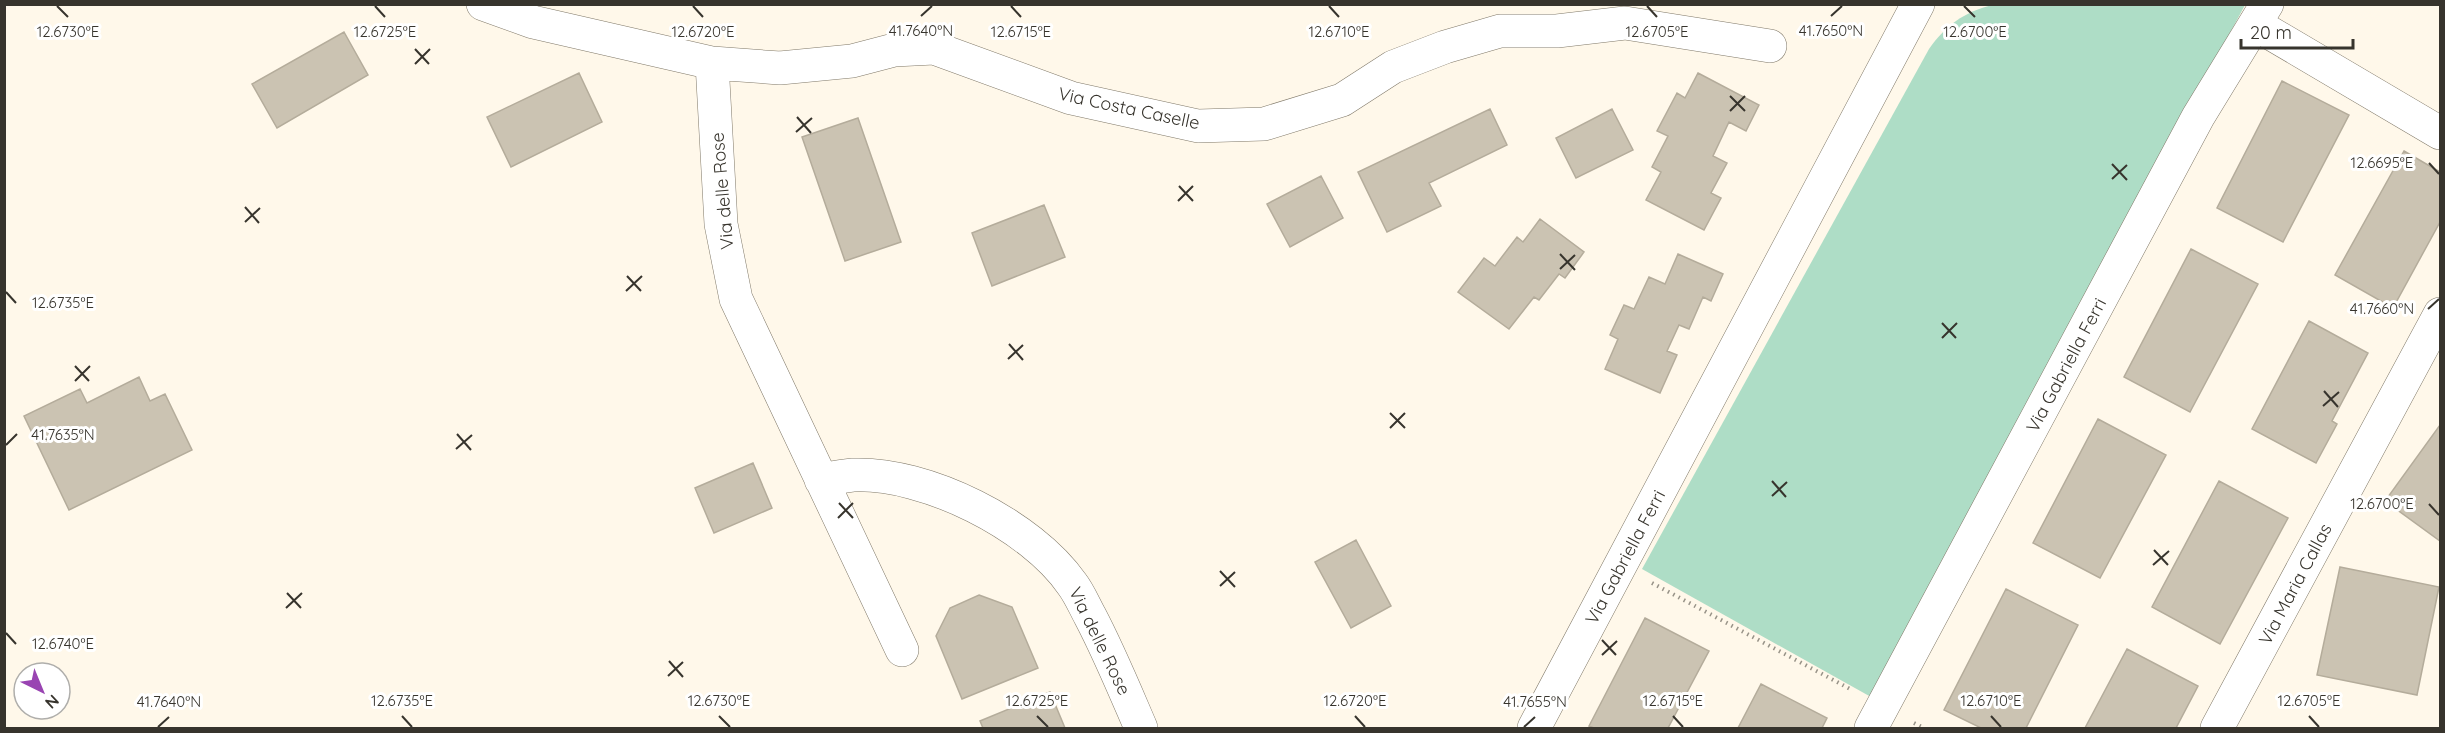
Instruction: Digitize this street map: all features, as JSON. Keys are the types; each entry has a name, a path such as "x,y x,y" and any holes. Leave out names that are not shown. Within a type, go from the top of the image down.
{"street":[{"name":"Via Costa Caselle","path":"483,4 533,22 712,63 780,68 852,61 894,50 934,48 1071,98 1198,126 1264,124 1342,100 1393,67 1445,46 1500,31 1557,31 1625,23 1770,46"},
{"name":"Via Gabriella Ferri","path":"1534,729 1918,4"},
{"name":"Via Gabriella Ferri","path":"1877,718 2198,117 2261,14"},
{"path":"2261,14 2440,133"},
{"name":"Via delle Rose","path":"712,63 721,224 736,299 902,650"},
{"name":"Via Maria Callas","path":"2217,729 2440,314"},
{"name":"Via delle Rose","path":"822,480 854,475 892,478 938,491 976,507 1015,528 1049,555 1073,585 1103,641 1141,729"}],"path":[{"path":"1620,566 1877,718 1924,729"}],"green space":[{"path":"1992,5 2245,5 1871,697 1642,569 1929,49 1956,21"}],"building":[{"path":"344,32 368,75 277,128 252,84"},
{"path":"579,73 602,122 511,167 487,117"},
{"path":"1698,73 1759,105 1746,131 1729,122 1713,156 1727,163 1711,193 1721,198 1704,230 1646,200 1661,172 1652,167 1668,136 1657,131 1677,93 1685,98"},
{"path":"2282,81 2349,115 2283,242 2217,208"},
{"path":"1490,109 1507,145 1429,183 1441,206 1387,232 1358,172"},
{"path":"1612,109 1633,150 1576,178 1556,138"},
{"path":"858,118 901,242 845,261 802,137"},
{"path":"2404,151 2440,172 2440,222 2393,308 2335,275"},
{"path":"1321,176 1343,218 1290,247 1267,204"},
{"path":"1044,205 1065,257 992,286 972,233"},
{"path":"1540,219 1584,252 1565,278 1559,274 1539,300 1534,297 1509,329 1458,292 1484,258 1495,266 1517,237 1523,242"},
{"path":"2191,249 2258,284 2190,412 2124,377"},
{"path":"1678,254 1723,274 1711,301 1703,297 1689,329 1679,325 1667,351 1677,355 1660,393 1605,369 1618,339 1610,335 1624,305 1634,309 1649,277 1665,284"},
{"path":"2309,321 2368,353 2332,421 2337,424 2316,463 2252,429"},
{"path":"139,377 150,401 165,394 192,450 69,510 24,416 80,389 87,403"},
{"path":"2098,419 2166,455 2100,578 2033,543"},
{"path":"2440,425 2440,541 2385,501"},
{"path":"753,463 772,508 714,533 695,488"},
{"path":"2219,481 2288,518 2220,644 2152,607"},
{"path":"1356,540 1391,606 1351,628 1315,562"},
{"path":"2340,567 2439,587 2417,695 2317,675"},
{"path":"2006,589 2078,625 2026,728 1981,728 1944,710"},
{"path":"979,595 1012,607 1038,668 962,699 936,636 950,608"},
{"path":"1645,618 1709,651 1668,728 1594,728 1589,726"},
{"path":"2127,649 2198,686 2176,728 2085,728"},
{"path":"1761,684 1827,718 1822,728 1738,728"},
{"path":"1050,692 1065,728 983,728 980,721"}]}
